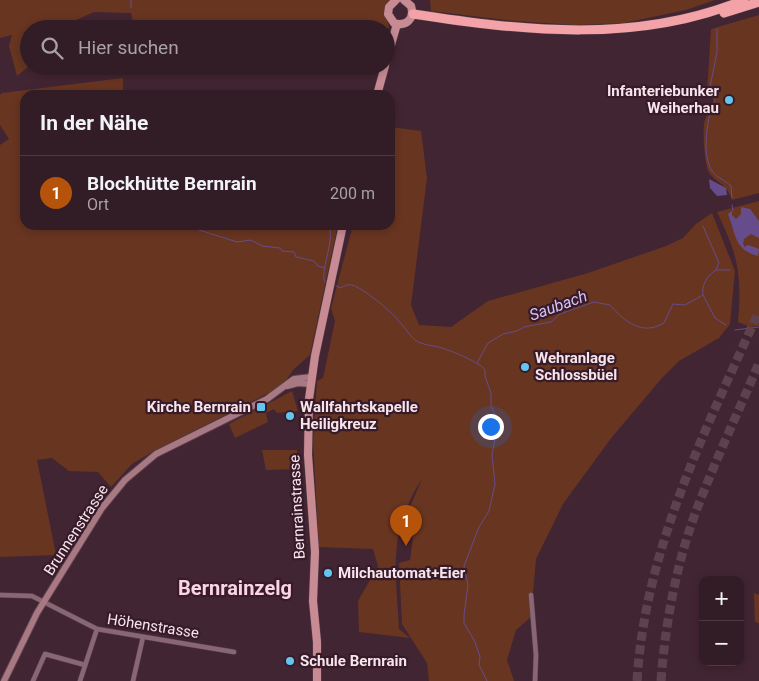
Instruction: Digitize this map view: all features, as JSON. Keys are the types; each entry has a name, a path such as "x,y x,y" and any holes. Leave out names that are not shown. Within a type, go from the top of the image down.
{"highway":[{"path":"636,27 696,12 732,0"},
{"path":"674,22 744,0"},
{"path":"413,14 554,30 587,31 674,22 732,11 759,2"}],"main road":[{"path":"391,20 388,11 391,3 396,0"},
{"path":"395,31 397,24 405,23 413,14 412,6 404,0"},
{"path":"378,90 383,75"},
{"name":"Bernrainstrasse","path":"317,681 317,642 312,601 315,545 308,455 310,381 342,230"},
{"name":"Brunnenstrasse","path":"4,681 44,603 102,508 133,472 156,454 267,399 286,386 310,381"}],"street":[{"name":"Höhenstrasse","path":"0,595 28,595 97,629 234,652"},
{"path":"532,595 536,655 535,681"},
{"path":"80,681 97,629"},
{"path":"133,681 143,637"},
{"path":"32,681 45,654 85,665"}],"shaded area":[{"path":"0,0 391,0 387,20 133,20 131,13 94,12 76,20 20,20 20,33 18,34 20,34 20,74 17,76 9,46 12,35 0,38"},
{"path":"430,0 715,0 686,10 624,23 576,25 515,21 431,11"},
{"path":"759,15 759,193 732,200 725,187 710,174 705,157 704,123 715,101 707,93 711,29"},
{"path":"123,78 123,90 26,90"},
{"path":"20,91 20,230 337,230 310,355 294,369 282,386 154,451 132,464 111,487 98,472 69,471 52,458 37,460 56,555 0,557 0,145 9,139 0,125 0,95 2,93"},
{"path":"395,128 421,131 427,178 411,305 419,325 451,327 488,301 588,273 666,246 683,238 696,224 712,213 735,271 730,324 719,338 679,361 662,378 612,437 563,504 536,559 531,617 516,630 507,660 514,681 429,681 427,663 402,624 399,563 410,560 413,538 401,528 422,479 403,517 396,552 399,629 410,638 359,632 358,601 378,566 373,549 319,547 313,441 317,381 323,378 335,321 331,308 352,230 395,230"},
{"path":"709,179 726,188 727,195 717,196 710,188"},
{"path":"759,201 759,326 750,327 738,322 739,277 737,265 730,241 717,212"},
{"path":"741,207 750,209 759,221 759,238 751,234 744,239 743,244 745,247 748,245 759,249 758,256 744,250 737,240 728,214 732,211 732,215 736,219 741,214"},
{"path":"292,391 298,411 277,413 274,409 266,413 268,422 235,438 229,424"},
{"path":"262,450 297,450 298,469 266,470"},
{"path":"754,593 759,595 759,623 755,622"}],"waterway":[{"path":"131,0 131,8"},
{"name":"Saubach","path":"712,94 710,87 717,52 717,29"},
{"name":"Saubach","path":"716,97 706,134 707,155 712,171 731,186 732,198"},
{"path":"732,205 733,211"},
{"name":"Saubach","path":"703,226 719,263 716,270 706,281 703,295"},
{"path":"199,230 237,242 251,240 262,246 294,252 296,257 314,261 318,266 325,268"},
{"path":"325,282 324,271 330,240 330,230"},
{"path":"716,270 730,270"},
{"name":"Saubach","path":"336,286 341,288 346,285 357,287 389,311 415,340 461,355 485,370 485,376 491,393 491,406 498,421 492,455 495,484 489,511 479,527 464,566 468,585 464,623 475,642 480,657 479,665 487,681"},
{"name":"Saubach","path":"477,363 488,343 503,334 517,331 524,327 551,322 560,314 594,302 610,305 628,322 641,328 648,328 664,323 673,304 685,305 703,295 715,318 726,325"},
{"path":"735,330 759,327"}],"tunnel":[{"path":"637,681 642,632 652,584 665,537 699,445 759,311"},
{"path":"661,681 672,596 688,534 710,476 759,363"}],"place":[{"name":"Infanteriebunker Weiherhau","path":"729,100"},
{"name":"Wehranlage Schlossbüel","path":"525,367"},
{"name":"Kirche Bernrain","path":"261,407"},
{"name":"Wallfahrtskapelle Heiligkreuz","path":"290,416"},
{"name":"Blockhütte Bernrain","path":"406,546"},
{"name":"Milchautomat+Eier","path":"328,573"},
{"name":"Schule Bernrain","path":"290,661"}],"district":[{"name":"Bernrainzelg","path":"235,588"}]}
